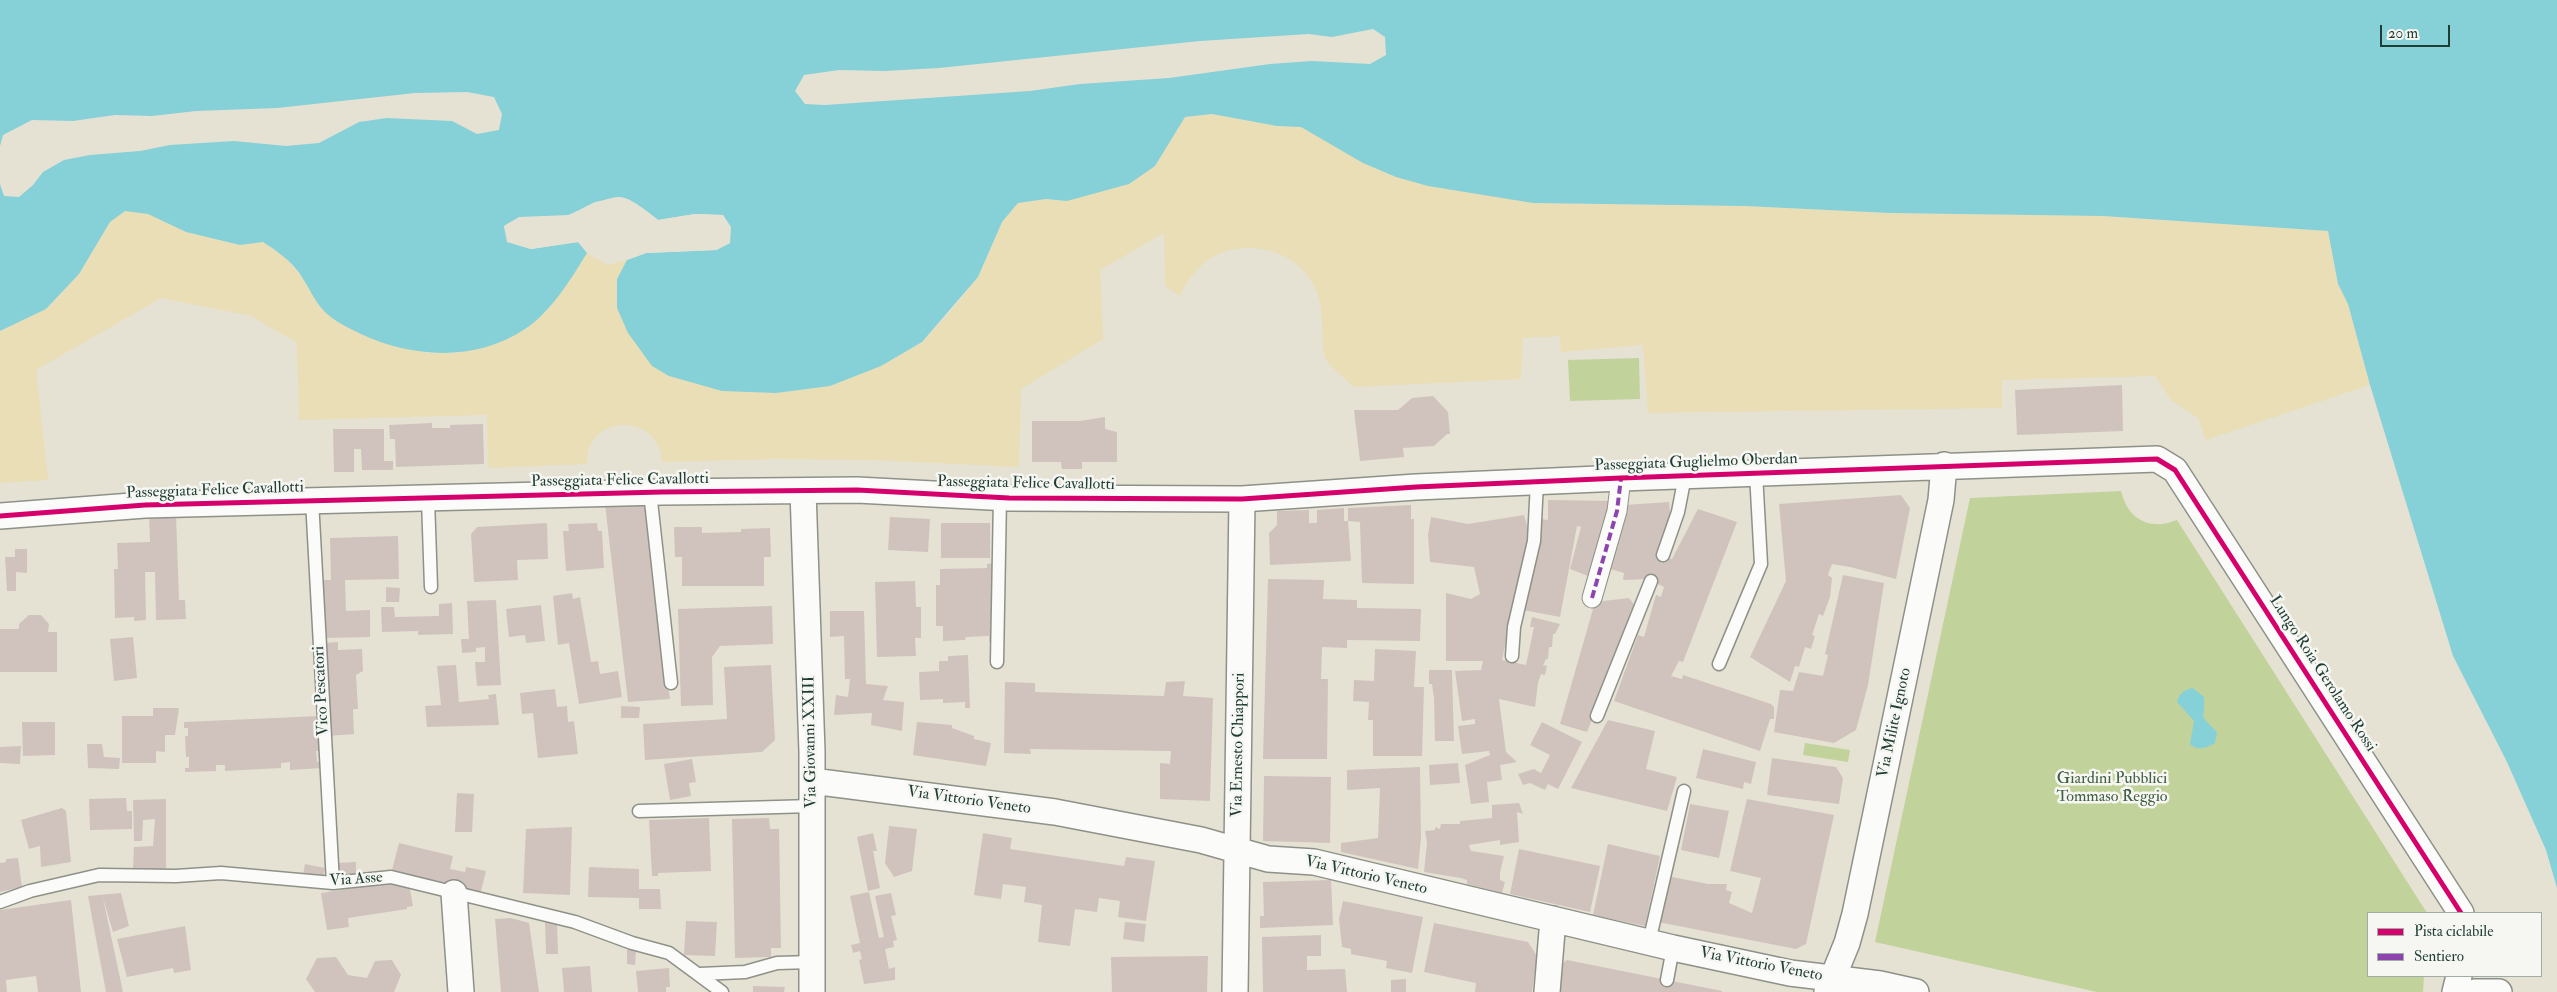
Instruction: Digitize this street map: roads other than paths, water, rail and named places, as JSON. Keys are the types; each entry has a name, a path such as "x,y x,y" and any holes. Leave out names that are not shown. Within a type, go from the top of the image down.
{"street":[{"name":"Passeggiata Guglielmo Oberdan","path":"1242,499 1621,478 2152,458"},
{"name":"Lungo Roia Gerolamo Rossi","path":"2152,458 2164,461 2175,470 2460,912"},
{"name":"Via Milite Ignoto","path":"1830,985 1846,943 1854,914 1927,568 1940,500 1944,465"},
{"path":"1592,598 1618,511 1621,478"},
{"name":"Passeggiata Felice Cavallotti","path":"0,516 145,505 650,492 858,490 1000,497 1242,499"},
{"name":"Via Giovanni XXIII","path":"803,491 812,781 812,992"},
{"name":"Via Ernesto Chiappori","path":"1235,992 1242,499"},
{"name":"Via Vittorio Veneto","path":"812,781 1055,812 1201,840 1268,859 1327,864 1673,948 1790,973 1830,985 1916,992"},
{"path":"454,893 461,992"},
{"path":"1547,992 1553,919"},
{"path":"2455,992 2459,977"},
{"path":"2502,977 2511,992"},
{"path":"2475,992 2499,992"}],"lane":[{"path":"1719,664 1761,564 1756,473"},
{"path":"1663,555 1678,512 1685,476"},
{"path":"1512,656 1514,627 1534,541 1537,482"},
{"path":"650,492 671,683"},
{"path":"997,662 1000,497"},
{"path":"428,499 431,587"},
{"name":"Vico Pescatori","path":"312,500 333,883"},
{"path":"1598,716 1651,581"},
{"path":"1649,942 1684,791"},
{"path":"639,811 812,806"},
{"name":"Via Asse","path":"0,902 30,891 99,875 176,876 221,874 333,883 391,878 575,922 632,943 670,953 722,992"},
{"path":"1666,980 1673,948"},
{"path":"700,974 745,972 777,963 812,962"}],"water":[{"path":"0,0 2557,0 2557,888 2546,850 2507,762 2453,656 2370,385 2348,304 2338,284 2328,231 2103,216 1890,213 1745,206 1533,203 1428,186 1396,177 1363,163 1301,127 1277,126 1212,114 1185,117 1155,166 1129,184 1067,201 1046,199 1018,203 1002,222 978,277 922,342 881,366 830,386 776,393 722,391 669,376 652,366 628,333 617,308 617,279 627,260 646,253 716,250 730,243 730,227 723,215 695,214 658,220 634,202 619,197 599,202 568,215 521,219 504,226 508,242 531,249 578,242 587,253 560,294 543,314 525,329 506,340 486,347 444,353 422,352 381,342 347,327 329,316 292,264 263,242 240,245 186,232 148,214 125,211 110,222 79,274 46,309 0,331"},
{"path":"2193,688 2204,697 2204,719 2217,732 2215,743 2202,748 2196,748 2190,744 2194,721 2177,702 2182,692"}],"park label":[{"name":"Giardini Pubblici Tommaso Reggio","path":"2112,789"}]}
